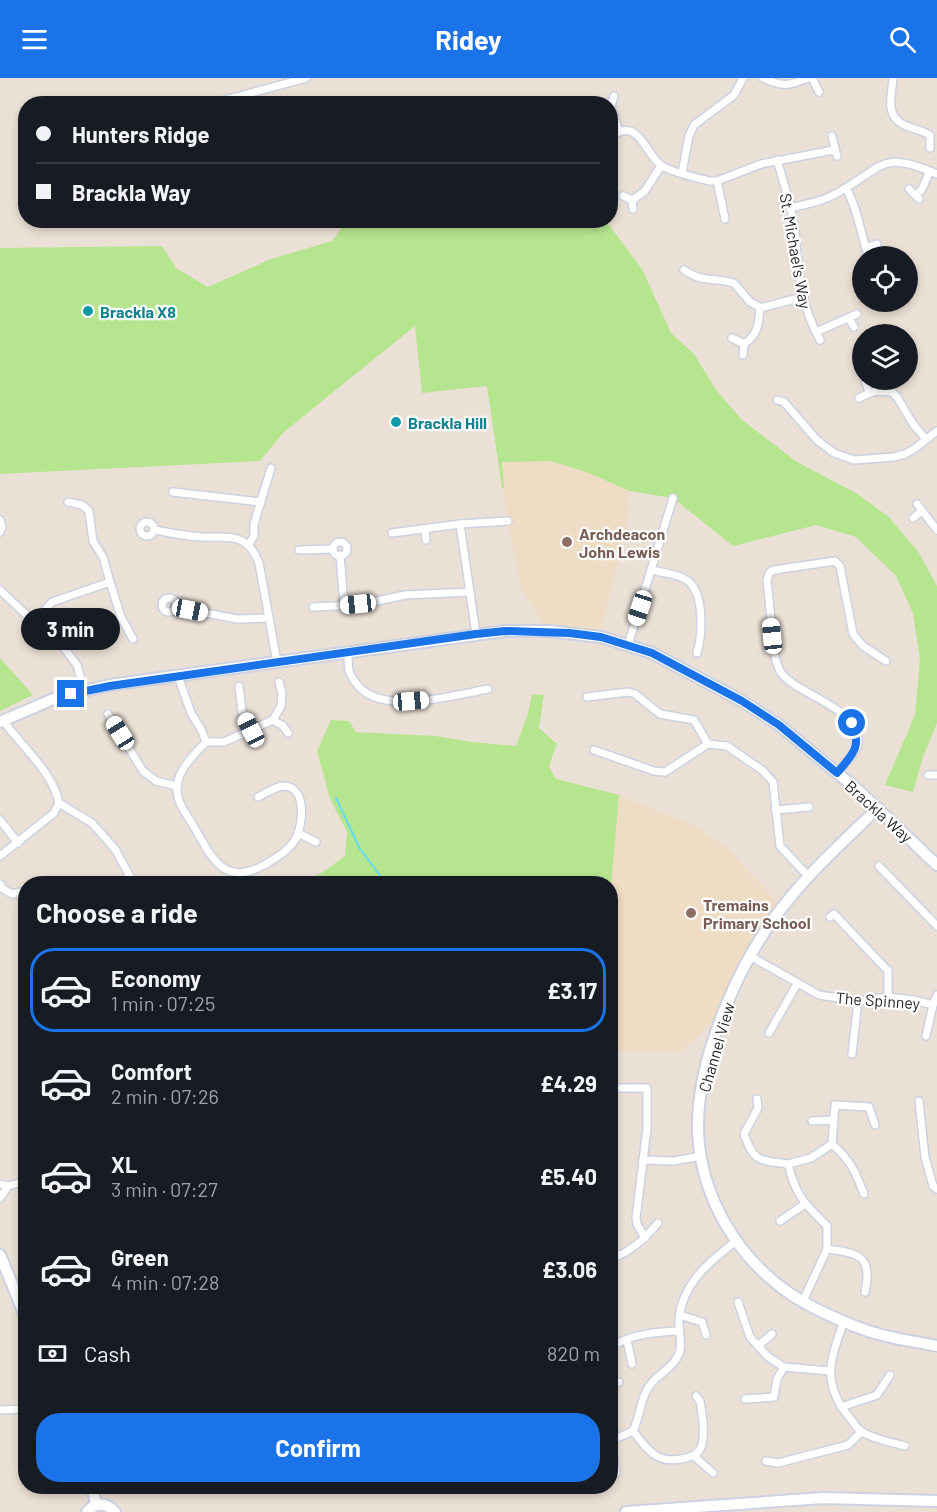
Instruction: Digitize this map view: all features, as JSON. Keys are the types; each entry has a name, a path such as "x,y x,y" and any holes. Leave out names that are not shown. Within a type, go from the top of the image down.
{"street":[{"path":"240,96 306,78"},
{"path":"682,173 689,136 694,125 734,95 743,78"},
{"path":"763,78 788,86 810,78 819,92"},
{"path":"893,78 890,104 893,116 902,123 934,134 930,148"},
{"path":"618,129 619,132 627,131 641,137 656,162 661,165 709,181 717,181 777,160 836,153 832,136"},
{"name":"St. Michael's Way","path":"777,160 790,208 802,297 809,319 820,340"},
{"path":"790,208 827,198 874,168 886,163 909,163 933,172 917,197 909,189"},
{"path":"632,200 644,192 661,165"},
{"path":"714,213 724,215 717,181"},
{"path":"846,188 856,210 860,233 867,251 877,244"},
{"path":"622,196 632,200"},
{"path":"632,200 633,210"},
{"path":"685,284 687,272 707,280 734,284 750,302 760,307 802,297"},
{"path":"744,344 752,339 756,332 760,307"},
{"path":"816,332 857,314"},
{"path":"849,318 852,324"},
{"path":"732,338 744,344"},
{"path":"743,355 744,344"},
{"path":"859,398 869,392 884,390 892,392 913,424 926,438"},
{"path":"777,400 784,402 834,453 854,460 905,454 937,431"},
{"path":"249,544 254,536 254,524 271,468"},
{"path":"265,487 274,490"},
{"path":"173,492 261,502"},
{"path":"628,645 673,498"},
{"path":"68,502 82,505 89,511 93,541 103,557 122,617 133,639"},
{"path":"917,504 937,530"},
{"path":"913,518 922,511"},
{"path":"0,520 2,527 0,532"},
{"path":"392,533 460,524 508,521"},
{"path":"460,524 476,634"},
{"path":"424,529 426,540"},
{"path":"154,530 200,537 228,536 249,544 259,563 277,662"},
{"path":"333,549 338,542 345,544 346,550 340,555"},
{"path":"299,550 333,549"},
{"path":"333,549 335,554 340,555"},
{"path":"340,555 344,606"},
{"path":"837,773 856,747 856,732 846,716 782,674 775,657 767,579 770,572 835,561 840,566 853,634 863,646 886,661"},
{"path":"652,570 683,578 697,592 701,635 696,653"},
{"path":"34,622 52,602 110,582"},
{"path":"0,590 34,622 58,640 77,665 84,691"},
{"path":"313,607 322,603 344,606 405,595 470,591"},
{"path":"175,607 237,618 269,618"},
{"name":"Brackla Way","path":"2,721 57,697 110,686 476,634 505,631 549,631 601,637 652,653 742,701 779,725 878,808 937,865"},
{"path":"348,652 349,673 361,690 376,699 396,702 488,688"},
{"path":"178,676 191,714 206,742"},
{"path":"206,742 224,742 273,720 281,706 282,693 279,682"},
{"path":"239,686 242,712 251,730"},
{"path":"587,697 628,692 635,694 660,714 694,720 708,744"},
{"path":"108,714 143,771 156,781 176,786"},
{"path":"273,720 284,726 288,733"},
{"path":"0,856 54,813 59,803 53,782 2,721"},
{"path":"206,742 179,777 176,786 178,799 207,850 220,867 230,873 259,868 281,856 298,834 303,814 297,793 284,786 258,797"},
{"path":"594,750 654,771 665,772 708,744 727,746 762,770 773,783 780,846 808,876"},
{"path":"927,775 937,775"},
{"path":"59,803 92,823 115,849 130,876"},
{"path":"775,810 809,807"},
{"name":"Channel View","path":"878,808 808,876 788,900 750,956 725,1009 702,1084 698,1132 701,1156 711,1194 719,1213 736,1241 768,1277 794,1297 844,1321 874,1333 937,1346"},
{"path":"0,820 18,843"},
{"path":"298,834 316,842"},
{"path":"879,866 937,926"},
{"path":"0,884 3,889 12,894 18,893"},
{"path":"830,917 834,914 888,971 888,997"},
{"name":"The Spinney","path":"750,956 819,995 858,1001 888,997 933,1005 937,995"},
{"path":"769,1033 797,984"},
{"path":"852,1054 858,1001"},
{"path":"926,1036 933,1005"},
{"path":"618,1088 647,1088 647,1128 636,1218 645,1238"},
{"path":"758,1099 758,1108 744,1134 750,1151 760,1160 788,1164 811,1158 832,1144"},
{"path":"920,1101 925,1157 933,1186 937,1189"},
{"path":"832,1144 835,1105 869,1107 875,1125"},
{"path":"812,1121 834,1120"},
{"path":"832,1144 847,1158 864,1194"},
{"path":"643,1160 674,1161 701,1156"},
{"path":"788,1164 794,1187 805,1204 827,1226 827,1249 803,1301"},
{"path":"0,1198 4,1185"},
{"path":"780,1221 805,1204"},
{"path":"618,1255 645,1238 658,1223"},
{"path":"618,1438 633,1431 647,1389 669,1368 679,1354 680,1315 687,1291 694,1278 736,1241"},
{"path":"827,1249 853,1252 859,1255 867,1272 865,1292"},
{"path":"0,1255 18,1299"},
{"path":"738,1302 750,1337 768,1357 784,1367 830,1371"},
{"path":"680,1315 702,1322 706,1335"},
{"path":"844,1321 830,1371 831,1388 841,1407 861,1432 905,1446"},
{"path":"618,1344 656,1332 678,1331"},
{"path":"758,1346 772,1334"},
{"path":"627,1340 632,1364"},
{"path":"745,1399 774,1397 777,1379 784,1367"},
{"path":"841,1407 877,1395 890,1375"},
{"path":"633,1431 660,1459 676,1461 694,1456 703,1439 700,1401 696,1396"},
{"path":"0,1410 18,1409"},
{"path":"766,1461 778,1463 849,1445 861,1432"},
{"path":"694,1456 713,1473"},
{"path":"94,1494 96,1504"},
{"path":"626,1512 823,1498 937,1501"},
{"path":"87,1512 96,1504 105,1504 115,1512"}],"shaded area":[{"name":"Archdeacon John Lewis","path":"501,461 551,461 589,473 629,491 627,521 601,632 545,626 521,588 506,510"},
{"name":"Tremains Primary School","path":"619,795 693,825 726,847 777,902 748,948 713,1022 682,1051 618,1051 618,876 611,876"}],"green space":[{"path":"342,228 611,228 642,269 671,333 694,354 717,391 741,419 797,462 856,493 889,517 919,553 937,586 937,723 923,757 913,792 885,785 915,715 920,660 913,613 896,576 856,537 816,525 733,546 673,498 629,491 589,473 551,461 502,462 504,488 502,488 487,386 422,393 415,326 284,432 260,461 0,474 0,248 162,246 176,268 208,287 271,259 332,241"},
{"path":"0,658 33,695 0,711"},
{"path":"532,694 544,695 539,728 557,744 549,766 556,779 619,795 612,876 315,876 345,856 347,832 330,799 317,751 331,720 349,721 356,732 435,736 516,746 528,714"}],"waterway":[{"path":"336,798 360,849 380,876"}],"place":[{"name":"Brackla X8","path":"88,311"},
{"name":"Brackla Hill","path":"396,422"},
{"name":"Archdeacon John Lewis","path":"567,542"},
{"name":"Tremains Primary School","path":"691,913"}],"route":[{"path":"71,694 110,686 476,634 505,631 549,631 601,637 652,653 742,701 779,725 837,773 856,747 856,732 852,723"}]}
